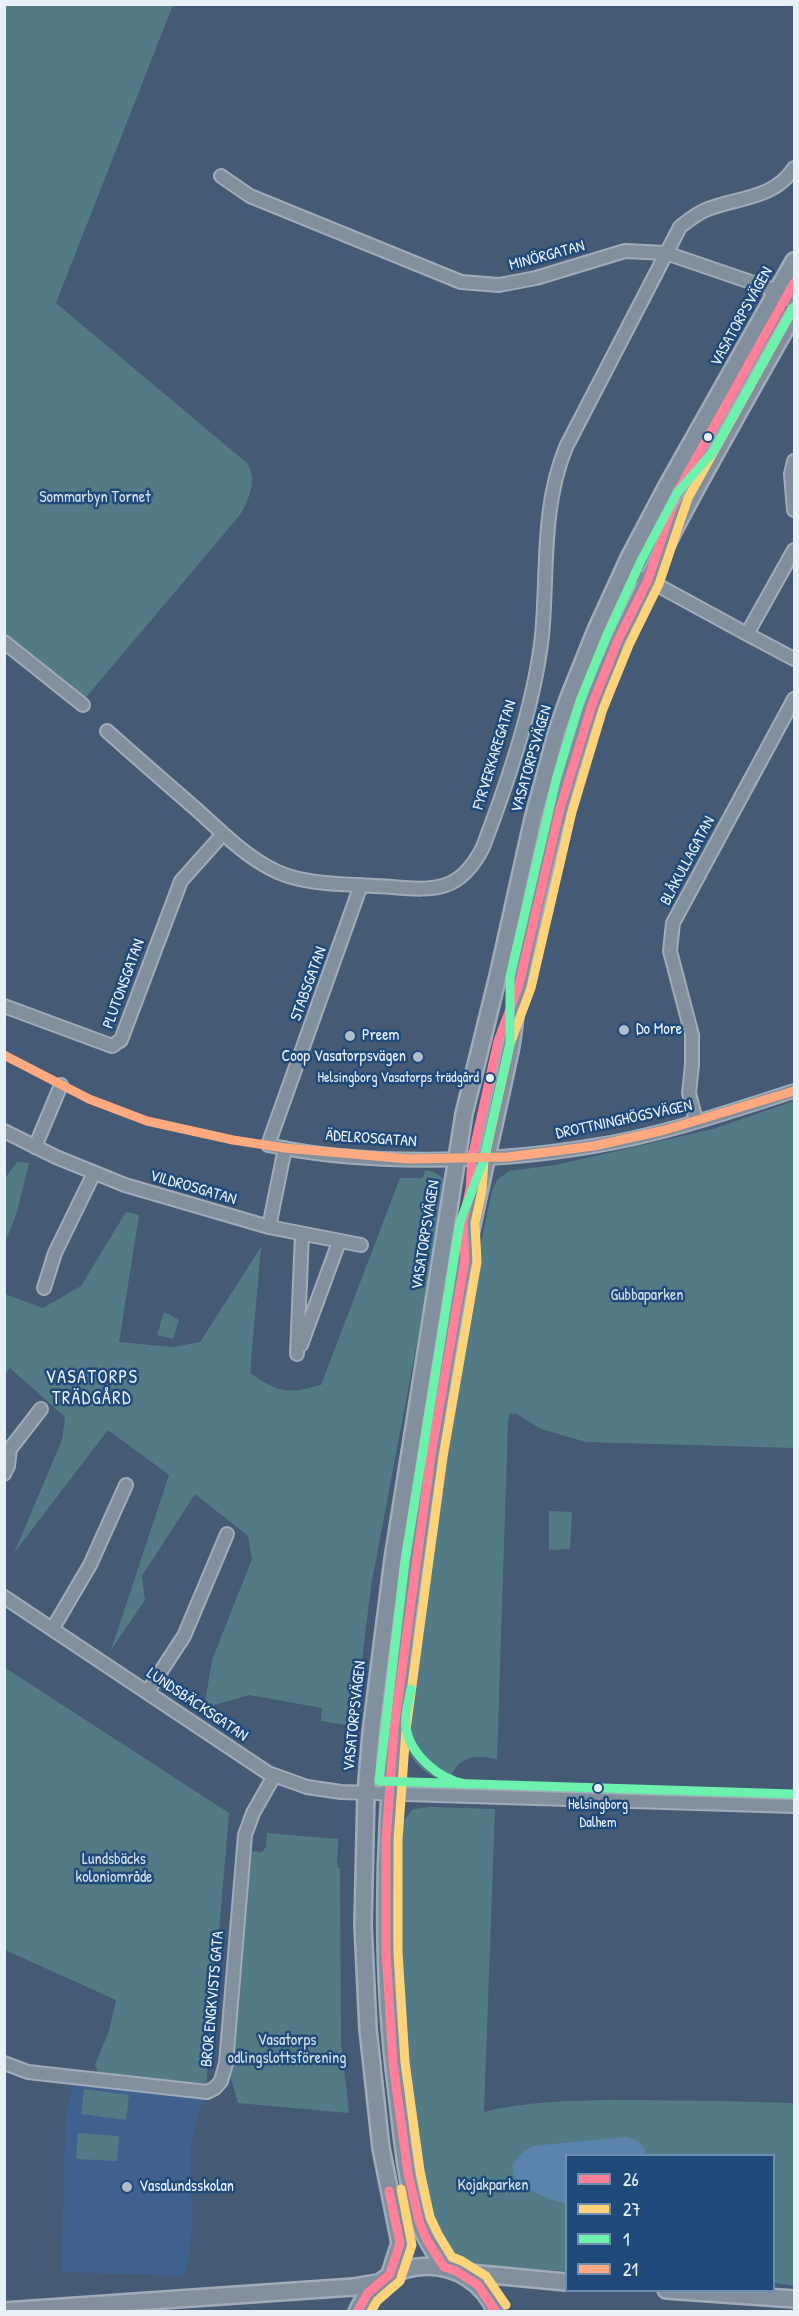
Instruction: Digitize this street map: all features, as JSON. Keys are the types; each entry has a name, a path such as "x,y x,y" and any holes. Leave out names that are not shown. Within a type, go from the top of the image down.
{"main road":[{"name":"VASATORPSVÄGEN","path":"384,2279 400,2243 381,2148 368,2029 363,1925 363,1845 370,1732 393,1559 456,1158 472,1076 498,976 544,777 569,697 623,572 667,486 786,296 795,261"},
{"path":"495,2308 478,2285 450,2269 427,2240 419,2221 408,2172 393,2063 386,1952 386,1840 400,1672 431,1455 454,1318 511,1044 519,985 566,787 583,731 633,606 723,440 795,314"},
{"path":"4,2311 353,2287 384,2279 416,2266 565,2282"},
{"path":"358,2308 384,2279"},
{"path":"695,2292 795,2299"}],"street":[{"name":"FYRVERKAREGATAN","path":"107,730 223,834 265,864 287,875 307,880 426,890 450,884 466,870 481,850 511,766 539,660 544,611 548,520 559,466 592,394 680,226 694,216 716,206 768,192 785,181 795,168"},
{"name":"MINÖRGATAN","path":"221,176 250,196 461,282 499,285 537,278 625,251 666,253 786,296"},
{"path":"795,461 791,474 795,510"},
{"path":"747,634 795,550"},
{"path":"623,572 648,580 795,659"},
{"path":"4,642 82,705"},
{"name":"BLÅKULLAGATAN","path":"696,1121 689,1093 692,1035 670,951 673,923 795,699"},
{"name":"PLUTONSGATAN","path":"4,1006 112,1046 117,1044 121,1040 181,881 223,834"},
{"name":"STABSGATAN","path":"285,1148 268,1145 361,885"},
{"path":"35,1147 61,1085"},
{"name":"DROTTNINGHÖGSVÄGEN","path":"456,1158 487,1158 594,1146 696,1121 795,1090"},
{"name":"VILDROSGATAN","path":"4,1131 94,1173 178,1202 269,1227 361,1245"},
{"path":"269,1227 285,1148"},
{"name":"ÄDELROSGATAN","path":"285,1148 409,1159 456,1158"},
{"path":"44,1288 55,1253 94,1173"},
{"path":"302,1234 297,1354 339,1242"},
{"path":"4,1474 8,1466 7,1450 41,1409"},
{"path":"53,1628 90,1565 126,1485"},
{"path":"148,1691 184,1636 227,1534"},
{"name":"LUNDSBÄCKSGATAN","path":"4,1597 274,1776 307,1787 389,1794 795,1806"},
{"name":"BROR ENGKVISTS GATA","path":"4,2063 28,2072 207,2092 218,2085 226,2063 245,1834 253,1813 274,1776"}],"shaded area":[{"name":"Vasalundsskolan","path":"74,2082 208,2098 199,2109 191,2142 192,2229 187,2269 182,2276 61,2272 66,2111"},
{"path":"625,2137 639,2143 647,2154 565,2154 565,2204 530,2190 514,2176 513,2167 518,2157 532,2146"}],"green space":[{"name":"Sommarbyn Tornet","path":"5,5 173,5 56,303 248,464 252,477 249,497 240,515 82,702 5,637"},
{"name":"Gubbaparken","path":"794,1101 794,1448 586,1442 541,1429 517,1414 510,1413 497,1759 468,1758 459,1764 447,1781 430,1775 416,1763 407,1748 402,1730 403,1707 431,1514 440,1464 456,1403 455,1366 492,1191 497,1180 509,1171 556,1165 713,1129"},
{"path":"17,1162 29,1163 17,1212 5,1243 5,1178"},
{"path":"425,1170 440,1175 446,1189 371,1586 354,1726 321,1721 322,1708 249,1695 204,1708 212,1660 252,1559 248,1536 195,1494 142,1576 145,1600 111,1650 169,1475 108,1430 14,1553 62,1440 65,1417 10,1368 5,1375 5,1294 43,1308 81,1286 126,1212 139,1215 119,1342 173,1347 200,1342 261,1247 250,1373 269,1385 284,1390 300,1390 321,1385 400,1178 423,1178"},
{"path":"164,1312 179,1320 173,1339 157,1335"},
{"path":"549,1511 572,1512 570,1549 549,1550"},
{"name":"Lundsbäcks koloniområde","path":"4,1667 229,1813 206,2087 99,2075 95,2065 109,2031 116,2000 5,1950"},
{"name":"Kojakparken","path":"431,1807 495,1809 484,2112 532,2104 611,2100 794,2103 794,2286 775,2283 775,2154 565,2154 565,2271 482,2266 454,2259 438,2243 424,2219 407,2097 396,1978 395,1845 398,1828 413,1809"},
{"name":"Vasatorps odlingslottsförening","path":"267,1833 338,1839 341,2042 349,2113 238,2103 230,2075 248,1851 262,1852 266,1847"},
{"path":"84,2089 129,2095 126,2120 81,2114"},
{"path":"78,2133 119,2136 117,2161 76,2159"}],"transit line":[{"name":"26","path":"496,2312 478,2285 456,2271 444,2267 427,2240 419,2221 408,2173 393,2063 386,1952 386,1840 394,1729 431,1455 465,1260 463,1222 470,1189 472,1158 498,1041 519,985 560,809 592,705 618,640 648,580 677,493 794,283"},
{"name":"27","path":"506,2305 486,2276 452,2257 430,2217 420,2171 405,2062 398,1952 398,1840 406,1730 443,1457 477,1262 475,1223 482,1191 484,1160 510,1044 531,988 572,812 603,709 629,645 659,584 688,498 794,307"},
{"name":"1","path":"794,307 713,452 677,493 640,563 580,701 556,780 510,977 510,1044 483,1162 460,1222 405,1561 379,1781 794,1794"},
{"name":"21","path":"4,1055 89,1099 147,1121 233,1140 285,1148 409,1159 508,1157 594,1146 665,1130 794,1091"},
{"name":"1","path":"411,1689 406,1713 406,1727 413,1747 436,1771 465,1784"},
{"name":"27","path":"371,2312 377,2301 400,2281 412,2245 401,2189"},
{"name":"26","path":"357,2312 368,2293 390,2274 400,2243 389,2191"}],"place":[{"name":"Do More","path":"624,1030"},
{"name":"Preem","path":"350,1036"},
{"name":"Coop Vasatorpsvägen","path":"418,1057"},
{"name":"Helsingborg Vasatorps trädgård","path":"490,1078"},
{"name":"Helsingborg Dalhem","path":"598,1788"},
{"name":"Vasalundsskolan","path":"127,2187"}],"district":[{"name":"VASATORPS TRÄDGÅRD","path":"92,1388"}]}
